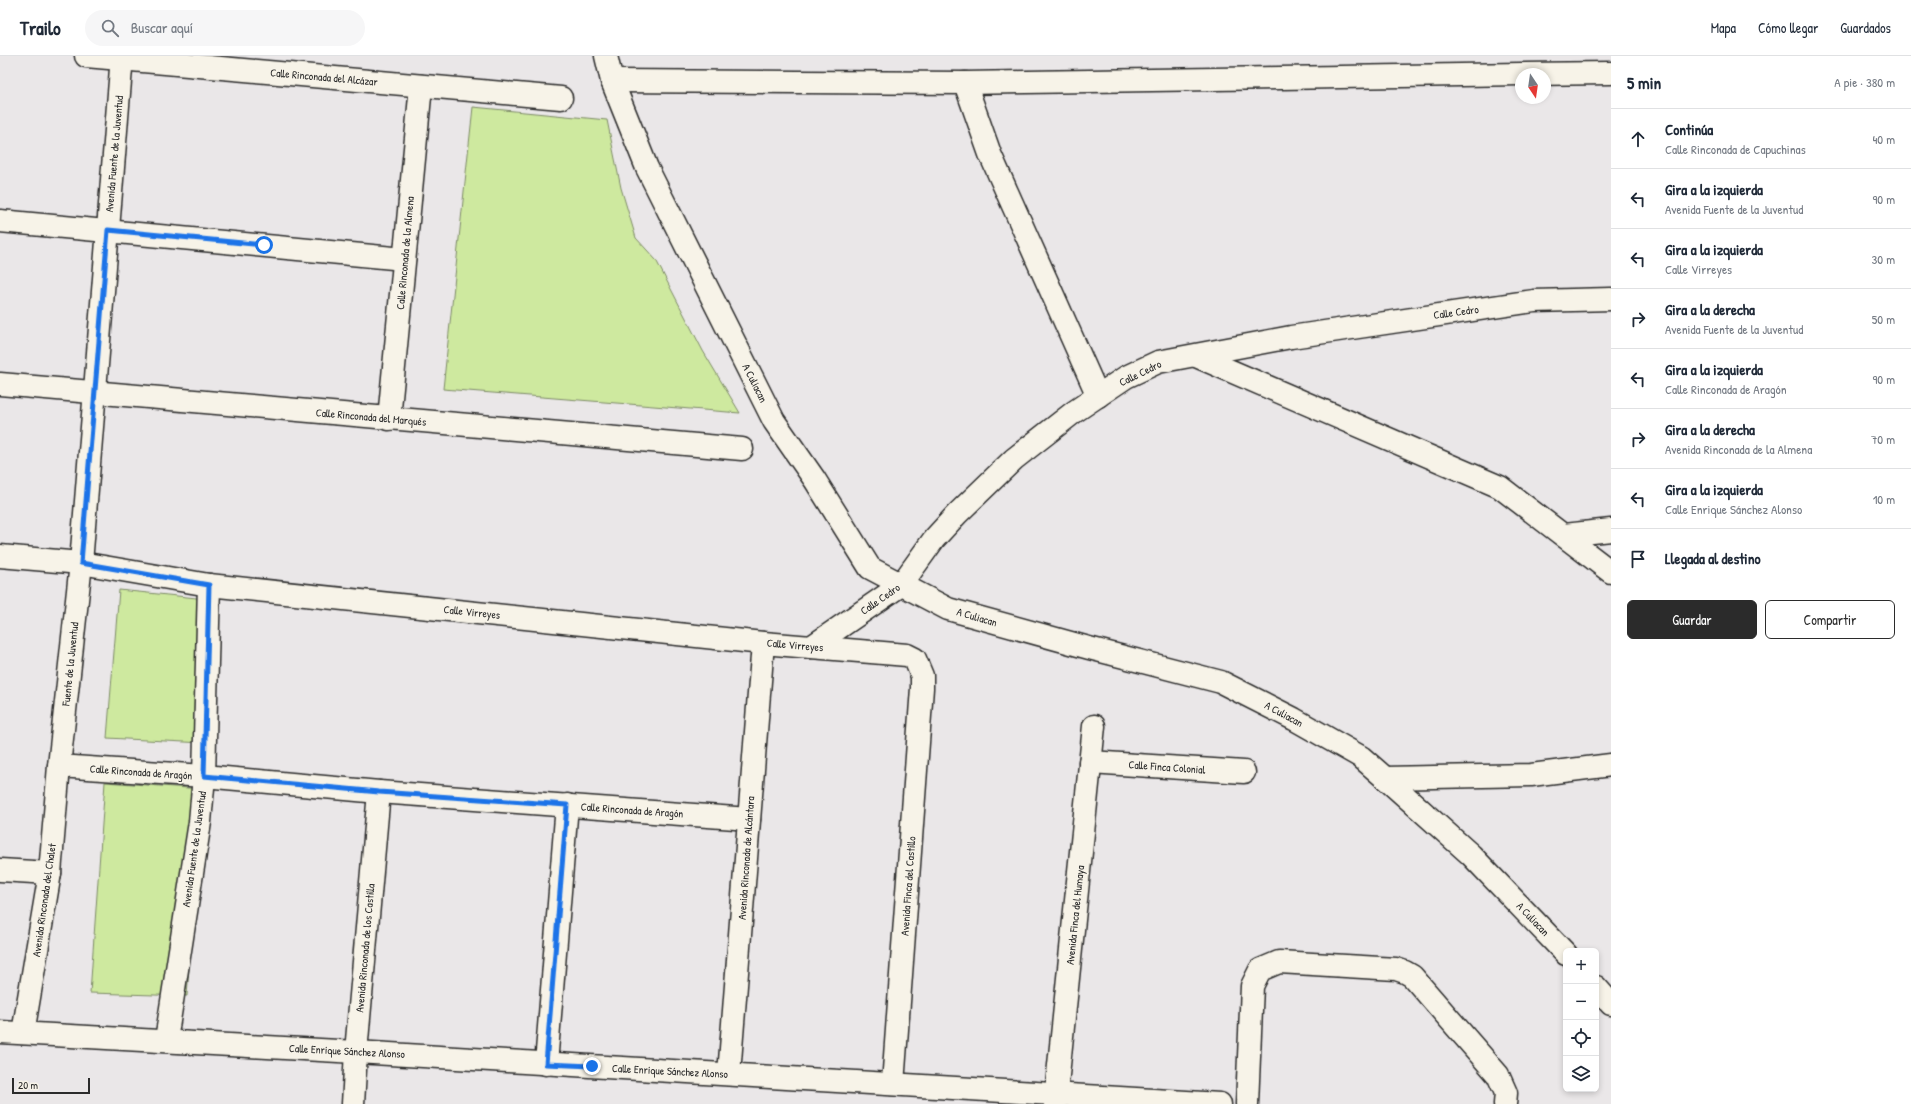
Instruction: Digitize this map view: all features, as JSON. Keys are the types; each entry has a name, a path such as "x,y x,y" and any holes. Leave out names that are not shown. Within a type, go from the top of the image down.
{"street":[{"name":"Calle Rinconada del Alcázar","path":"86,56 561,98"},
{"name":"A Culiacan","path":"606,56 612,81 647,168 774,421 815,480 870,568 948,608 1089,648 1221,682 1294,719 1361,757 1471,855 1563,951"},
{"name":"Avenida Fuente de la Juventud","path":"81,563 121,58"},
{"path":"612,81 965,83 1510,68"},
{"path":"1551,74 1611,73"},
{"path":"965,83 990,154 1098,396"},
{"name":"Calle Rinconada de la Almena","path":"389,419 421,86"},
{"path":"0,221 404,259"},
{"name":"Calle Cedro","path":"811,647 901,585 934,539 957,514 1014,459 1074,412 1126,377 1158,362 1291,337 1534,301 1611,299"},
{"path":"1196,356 1500,487 1611,572"},
{"name":"Calle Rinconada del Marqués","path":"0,384 742,449"},
{"path":"1564,536 1611,530"},
{"name":"Calle Virreyes","path":"0,556 81,563 209,585 763,643 908,655 915,659 920,668 922,688"},
{"name":"Fuente de la Juventud","path":"59,766 81,563"},
{"name":"Avenida Fuente de la Juventud","path":"166,1040 200,822 204,776 209,585"},
{"name":"Avenida Rinconada de Alcántara","path":"729,1074 763,643"},
{"name":"Avenida Finca del Castillo","path":"893,1084 922,688"},
{"name":"Avenida Finca del Humaya","path":"1056,1099 1094,726"},
{"name":"Calle Finca Colonial","path":"1090,762 1244,772"},
{"path":"1385,778 1531,775 1611,765"},
{"name":"Calle Rinconada de Aragón","path":"59,766 204,776 379,792 749,819"},
{"name":"Avenida Rinconada del Chalet","path":"23,1034 50,873 59,766"},
{"name":"Avenida Rinconada de los Castilla","path":"354,1104 356,1052 379,792"},
{"path":"546,1064 567,805"},
{"path":"0,870 50,873"},
{"path":"1247,1104 1252,986 1260,970 1279,962 1396,969 1412,976 1498,1075 1506,1093 1505,1104"},
{"path":"1599,990 1611,1004"},
{"name":"Calle Enrique Sánchez Alonso","path":"0,1032 166,1040 893,1084 1056,1099 1220,1104"}],"green space":[{"path":"473,107 607,120 621,188 636,238 656,260 703,351 740,413 443,389"},
{"path":"119,590 216,600 204,743 107,738"},
{"path":"105,782 202,789 187,996 90,993"}],"route":[{"path":"264,245 108,230 81,563 209,585 204,776 379,792 567,805 546,1064 592,1066"}]}
